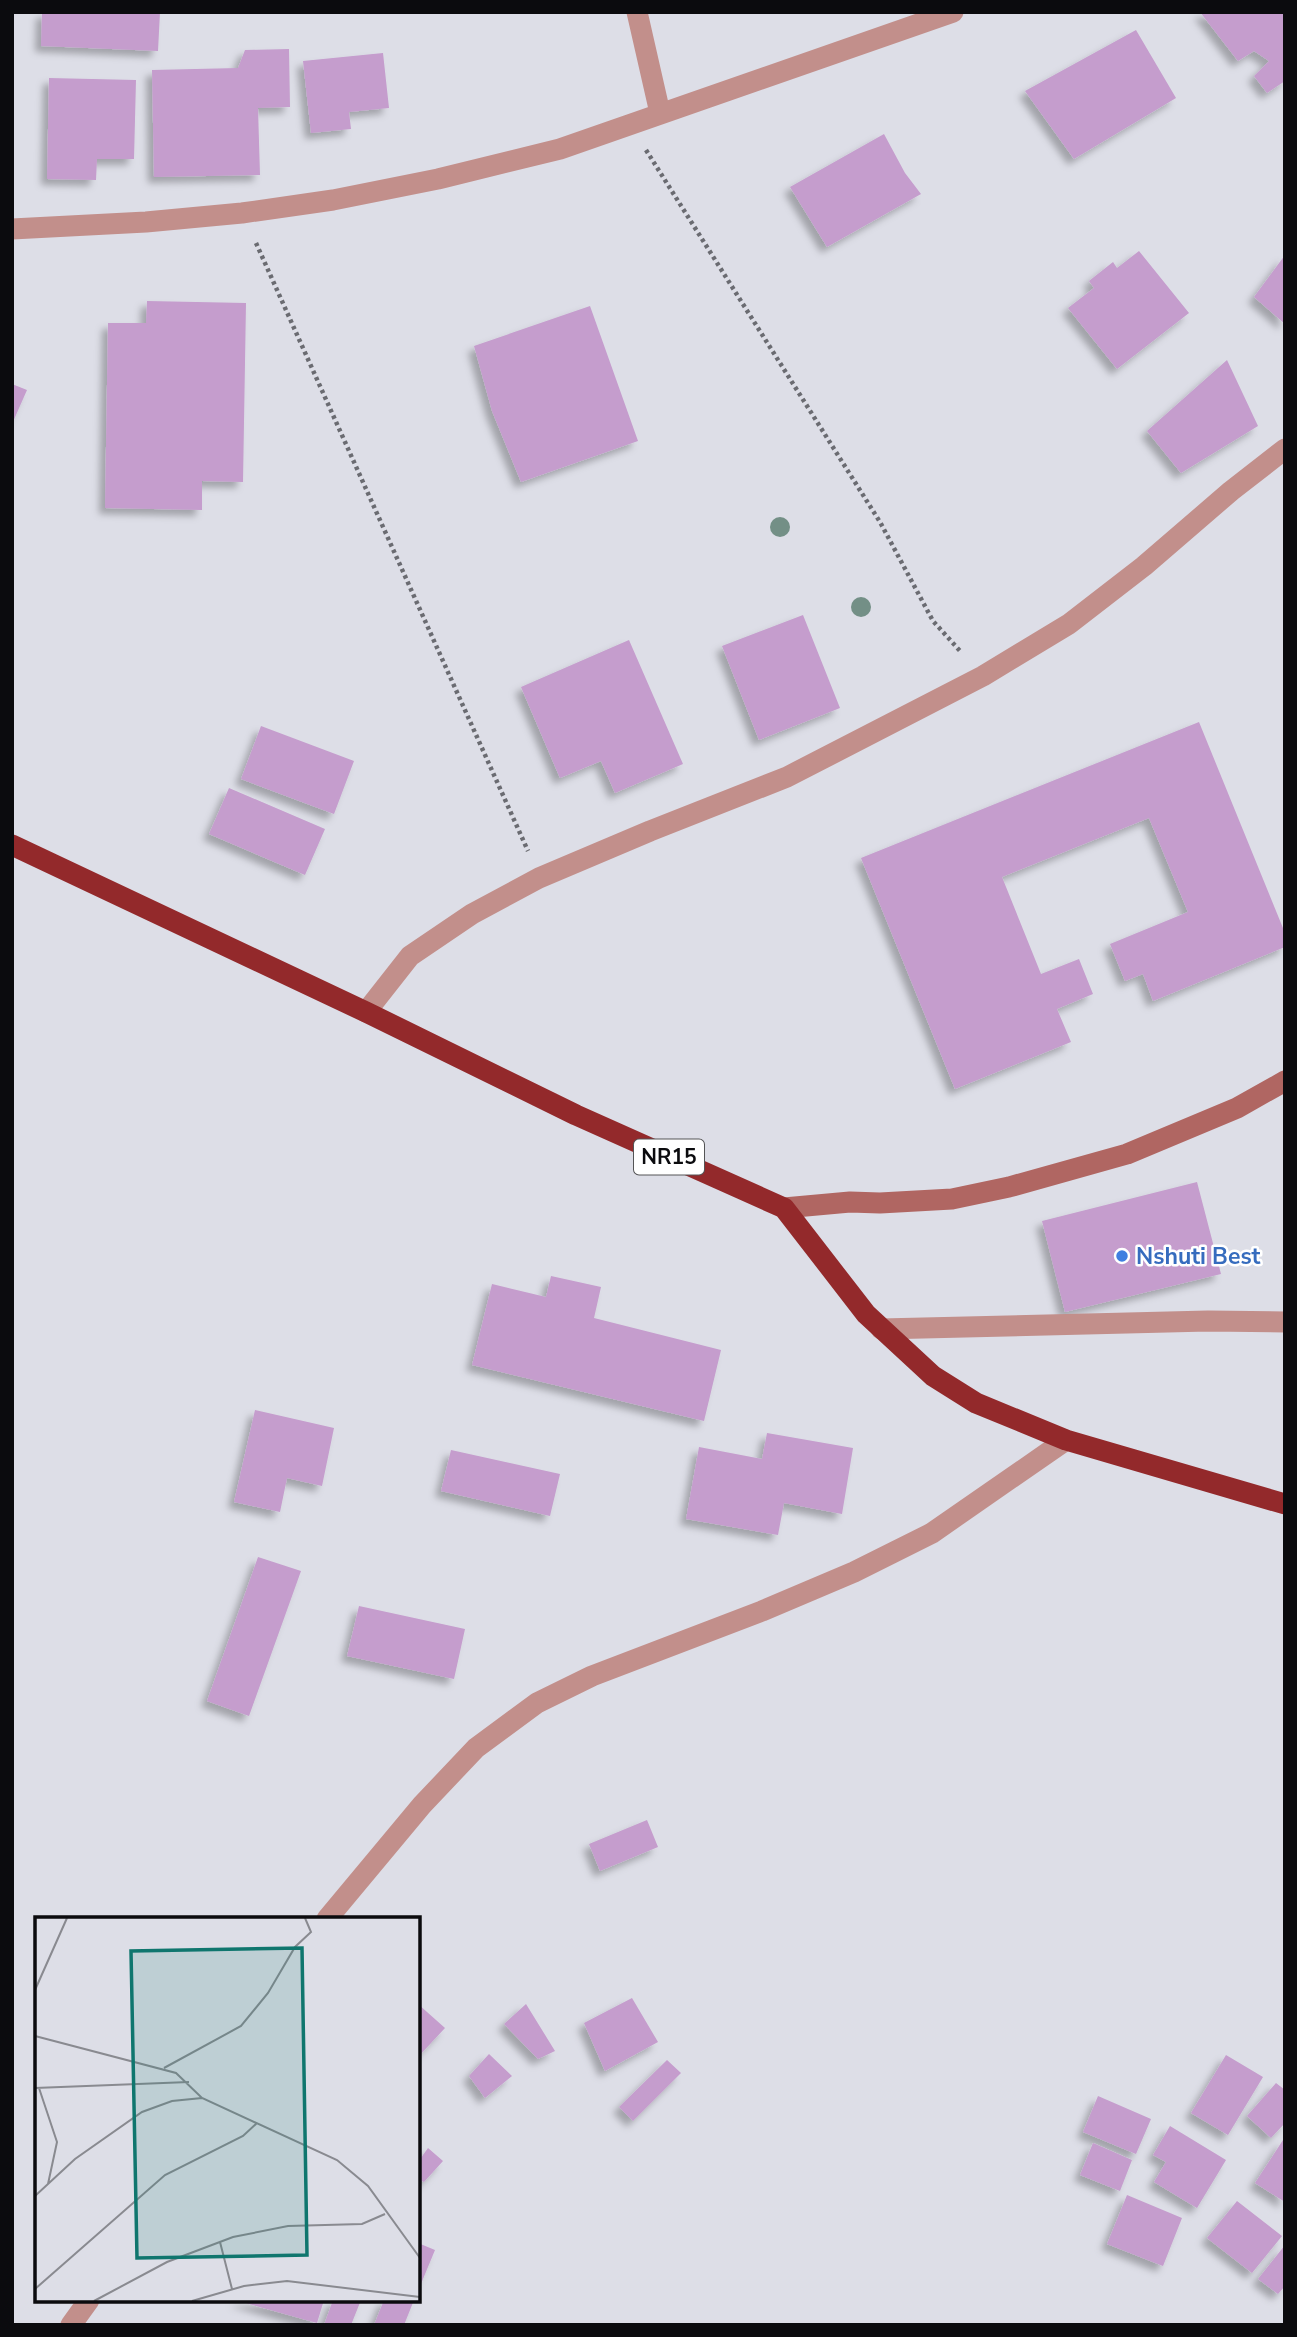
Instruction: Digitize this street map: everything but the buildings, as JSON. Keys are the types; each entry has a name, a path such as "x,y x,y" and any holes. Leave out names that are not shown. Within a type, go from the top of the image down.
{"highway":[{"name":"NR15","path":"12,845 366,1012 576,1115 784,1208 866,1314 933,1376 976,1403 1066,1440 1285,1504"}],"street":[{"path":"637,12 660,113"},
{"path":"12,229 146,222 242,213 333,200 438,179 560,149 953,12"},
{"path":"366,1012 410,957 472,914 539,878 787,777 983,676 1069,624 1144,566 1231,491 1285,449"},
{"path":"784,1208 850,1202 952,1199 1009,1187 1127,1154 1237,1108 1285,1081"},
{"path":"881,1329 1208,1321 1285,1322"},
{"path":"329,1917 422,1805 476,1748 537,1703 592,1676 762,1611 932,1533 1066,1440"},
{"path":"71,2325 88,2302"}],"path":[{"path":"630,124 880,523 933,621 983,676"},
{"path":"242,213 539,878"}],"place":[{"name":"Nshuti Best","path":"1122,1256"}]}
